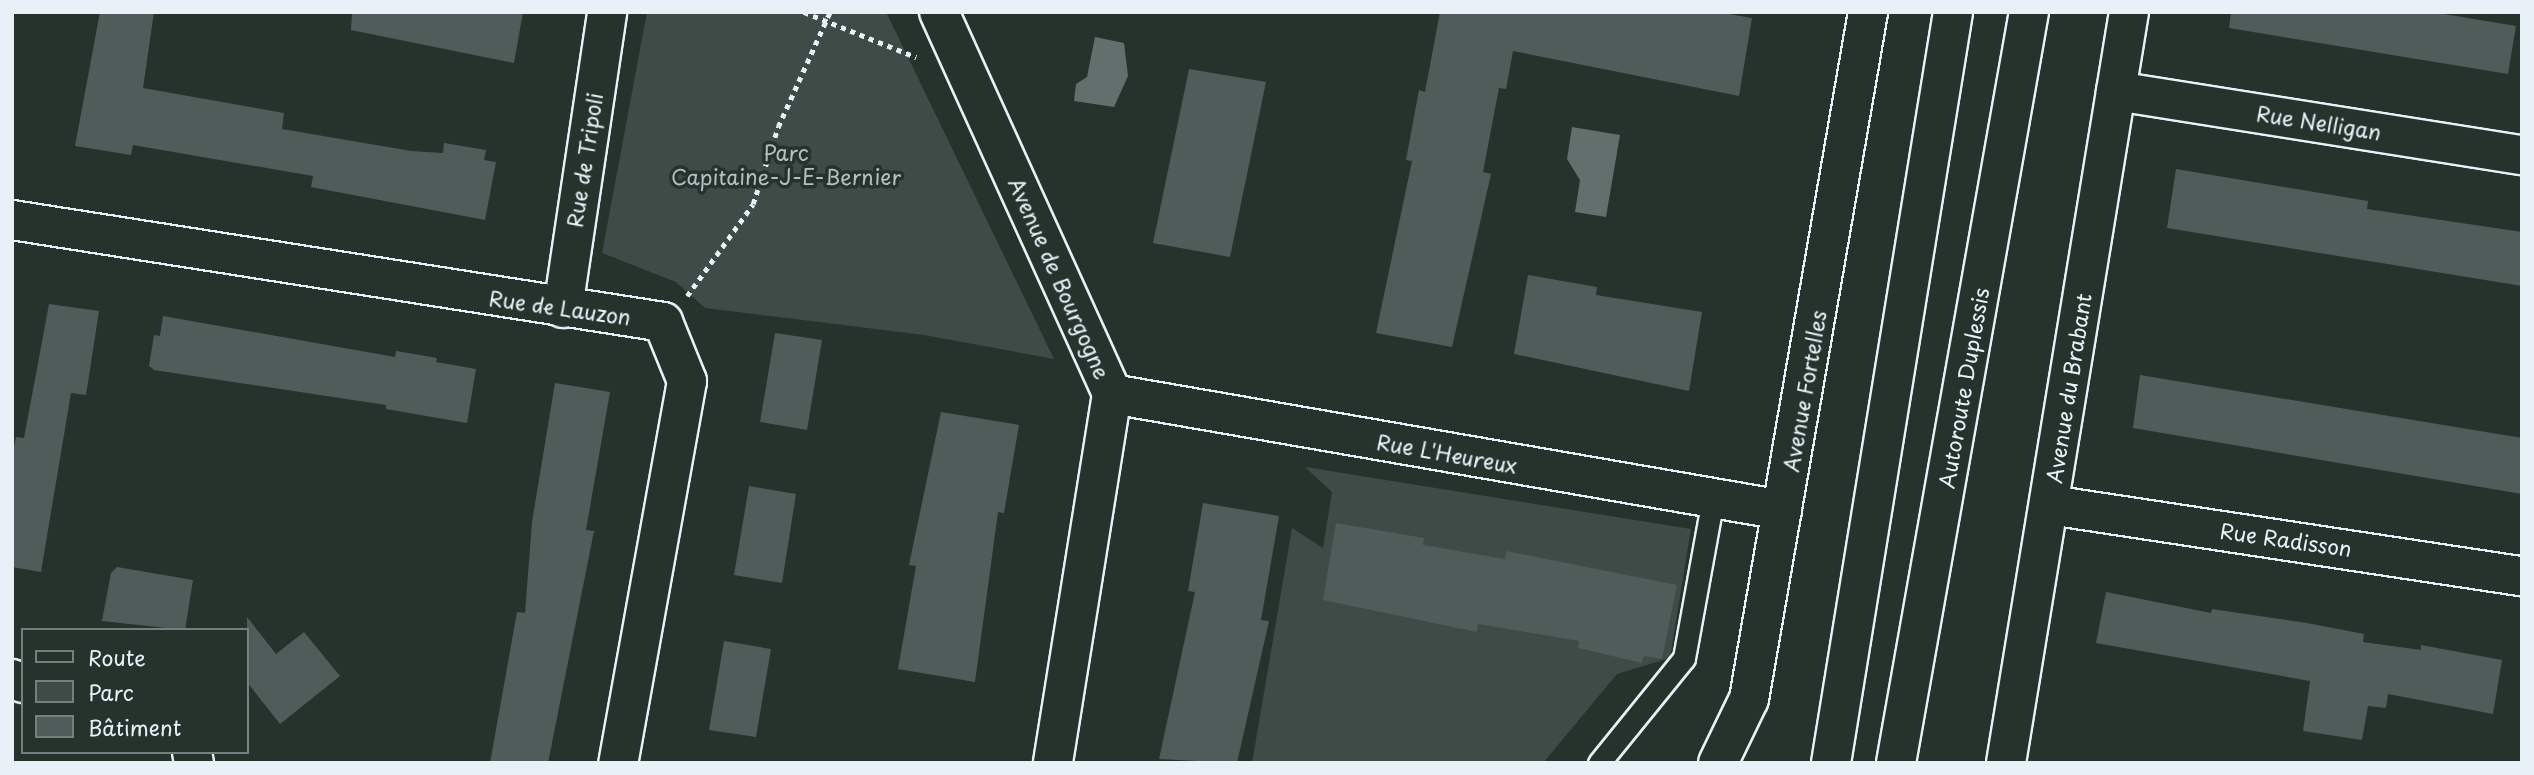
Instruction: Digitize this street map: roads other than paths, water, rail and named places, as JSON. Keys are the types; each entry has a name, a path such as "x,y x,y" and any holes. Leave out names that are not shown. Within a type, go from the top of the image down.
{"main road":[{"name":"Rue de Tripoli","path":"564,308 607,12"},
{"name":"Avenue de Bourgogne","path":"939,12 1112,394 1053,763"},
{"name":"Avenue Fortelles","path":"1718,763 1749,699 1868,12"},
{"path":"1830,763 1953,12"},
{"name":"Autoroute Duplessis","path":"1896,763 2029,12"},
{"name":"Avenue du Brabant","path":"2006,763 2129,12"},
{"name":"Rue Nelligan","path":"2116,91 2522,155"},
{"name":"Rue de Lauzon","path":"12,220 663,322 687,381 618,763"},
{"name":"Rue L'Heureux","path":"1112,394 1783,510"},
{"name":"Rue Radisson","path":"2050,505 2522,576"}],"lane":[{"path":"1599,763 1684,658 1713,498"}],"park label":[{"name":"Parc Capitaine-J-E-Bernier","path":"786,164"}]}
